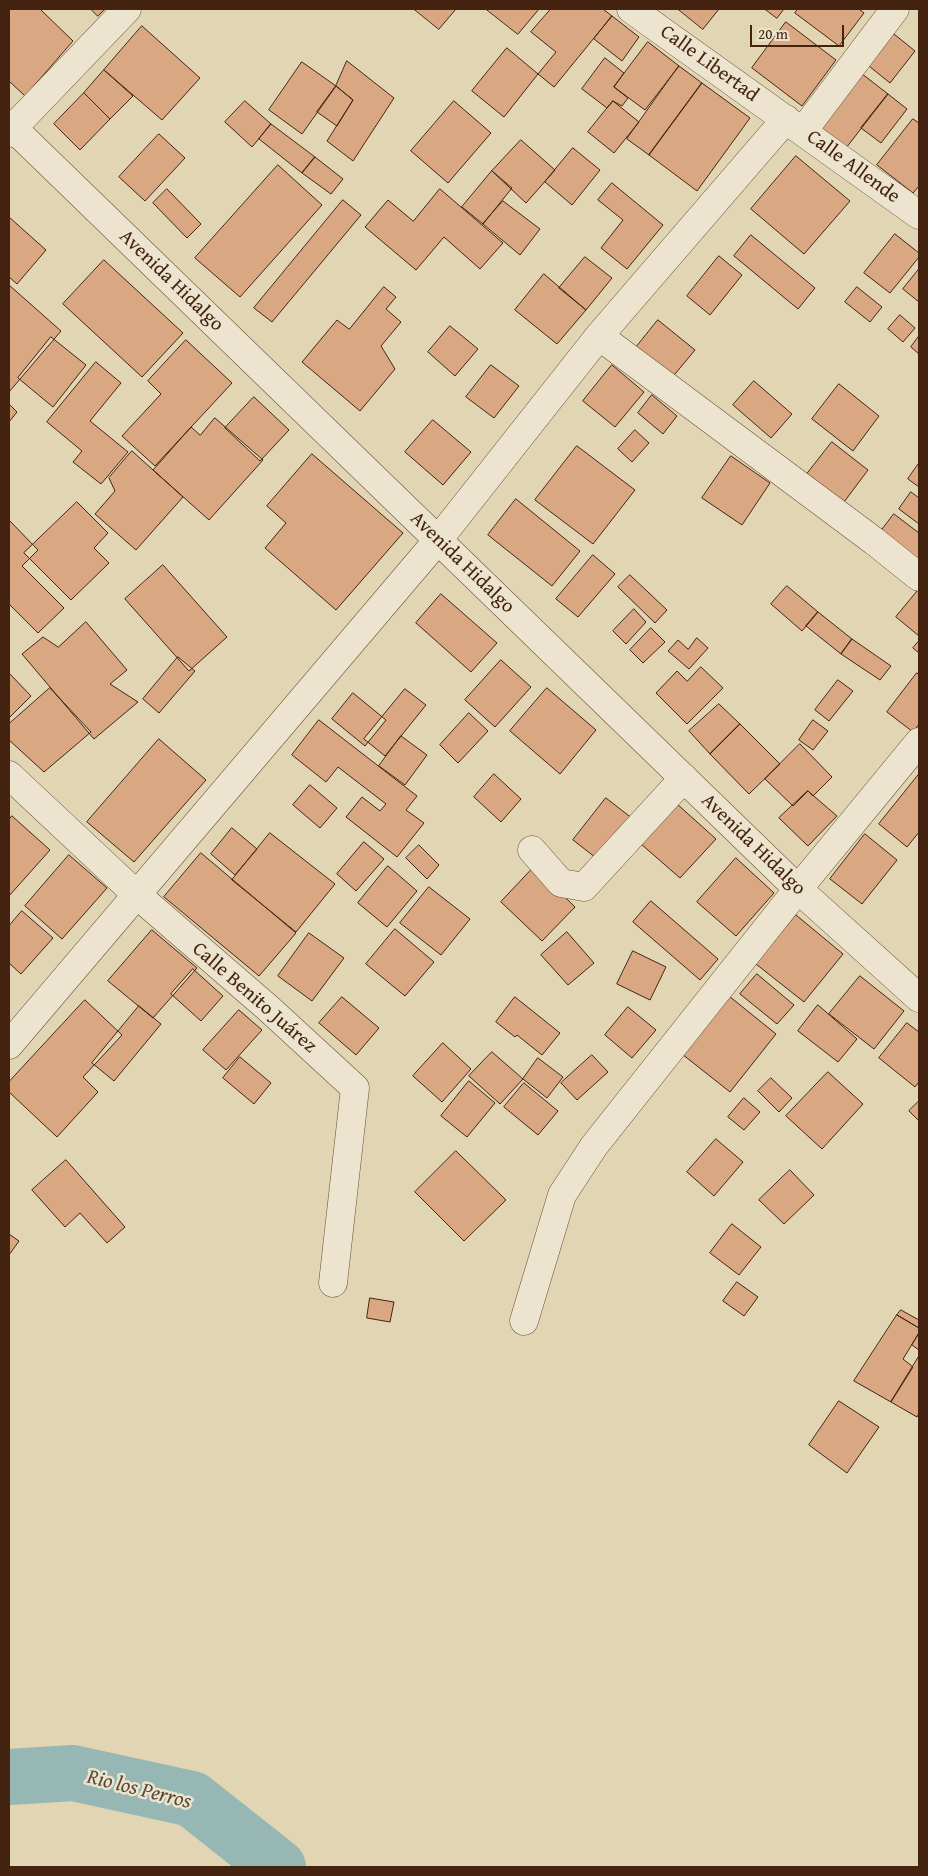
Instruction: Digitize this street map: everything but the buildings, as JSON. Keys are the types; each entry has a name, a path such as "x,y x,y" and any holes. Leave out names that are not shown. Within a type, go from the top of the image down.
{"street":[{"path":"10,129 127,9"},
{"name":"Calle Libertad","path":"631,9 794,125"},
{"path":"9,1045 438,540 599,336 794,125 895,9"},
{"name":"Calle Allende","path":"794,125 919,215"},
{"name":"Avenida Hidalgo","path":"10,129 798,889 919,998"},
{"path":"599,336 919,576"},
{"path":"524,1321 562,1195 594,1146 798,889 919,742"},
{"name":"Calle Benito Juárez","path":"9,775 136,894 268,1008 355,1088 333,1283"},
{"path":"532,850 561,883 584,888 684,778"}],"waterway":[{"name":"Rio los Perros","path":"9,1777 73,1773 192,1799 278,1867"}]}
